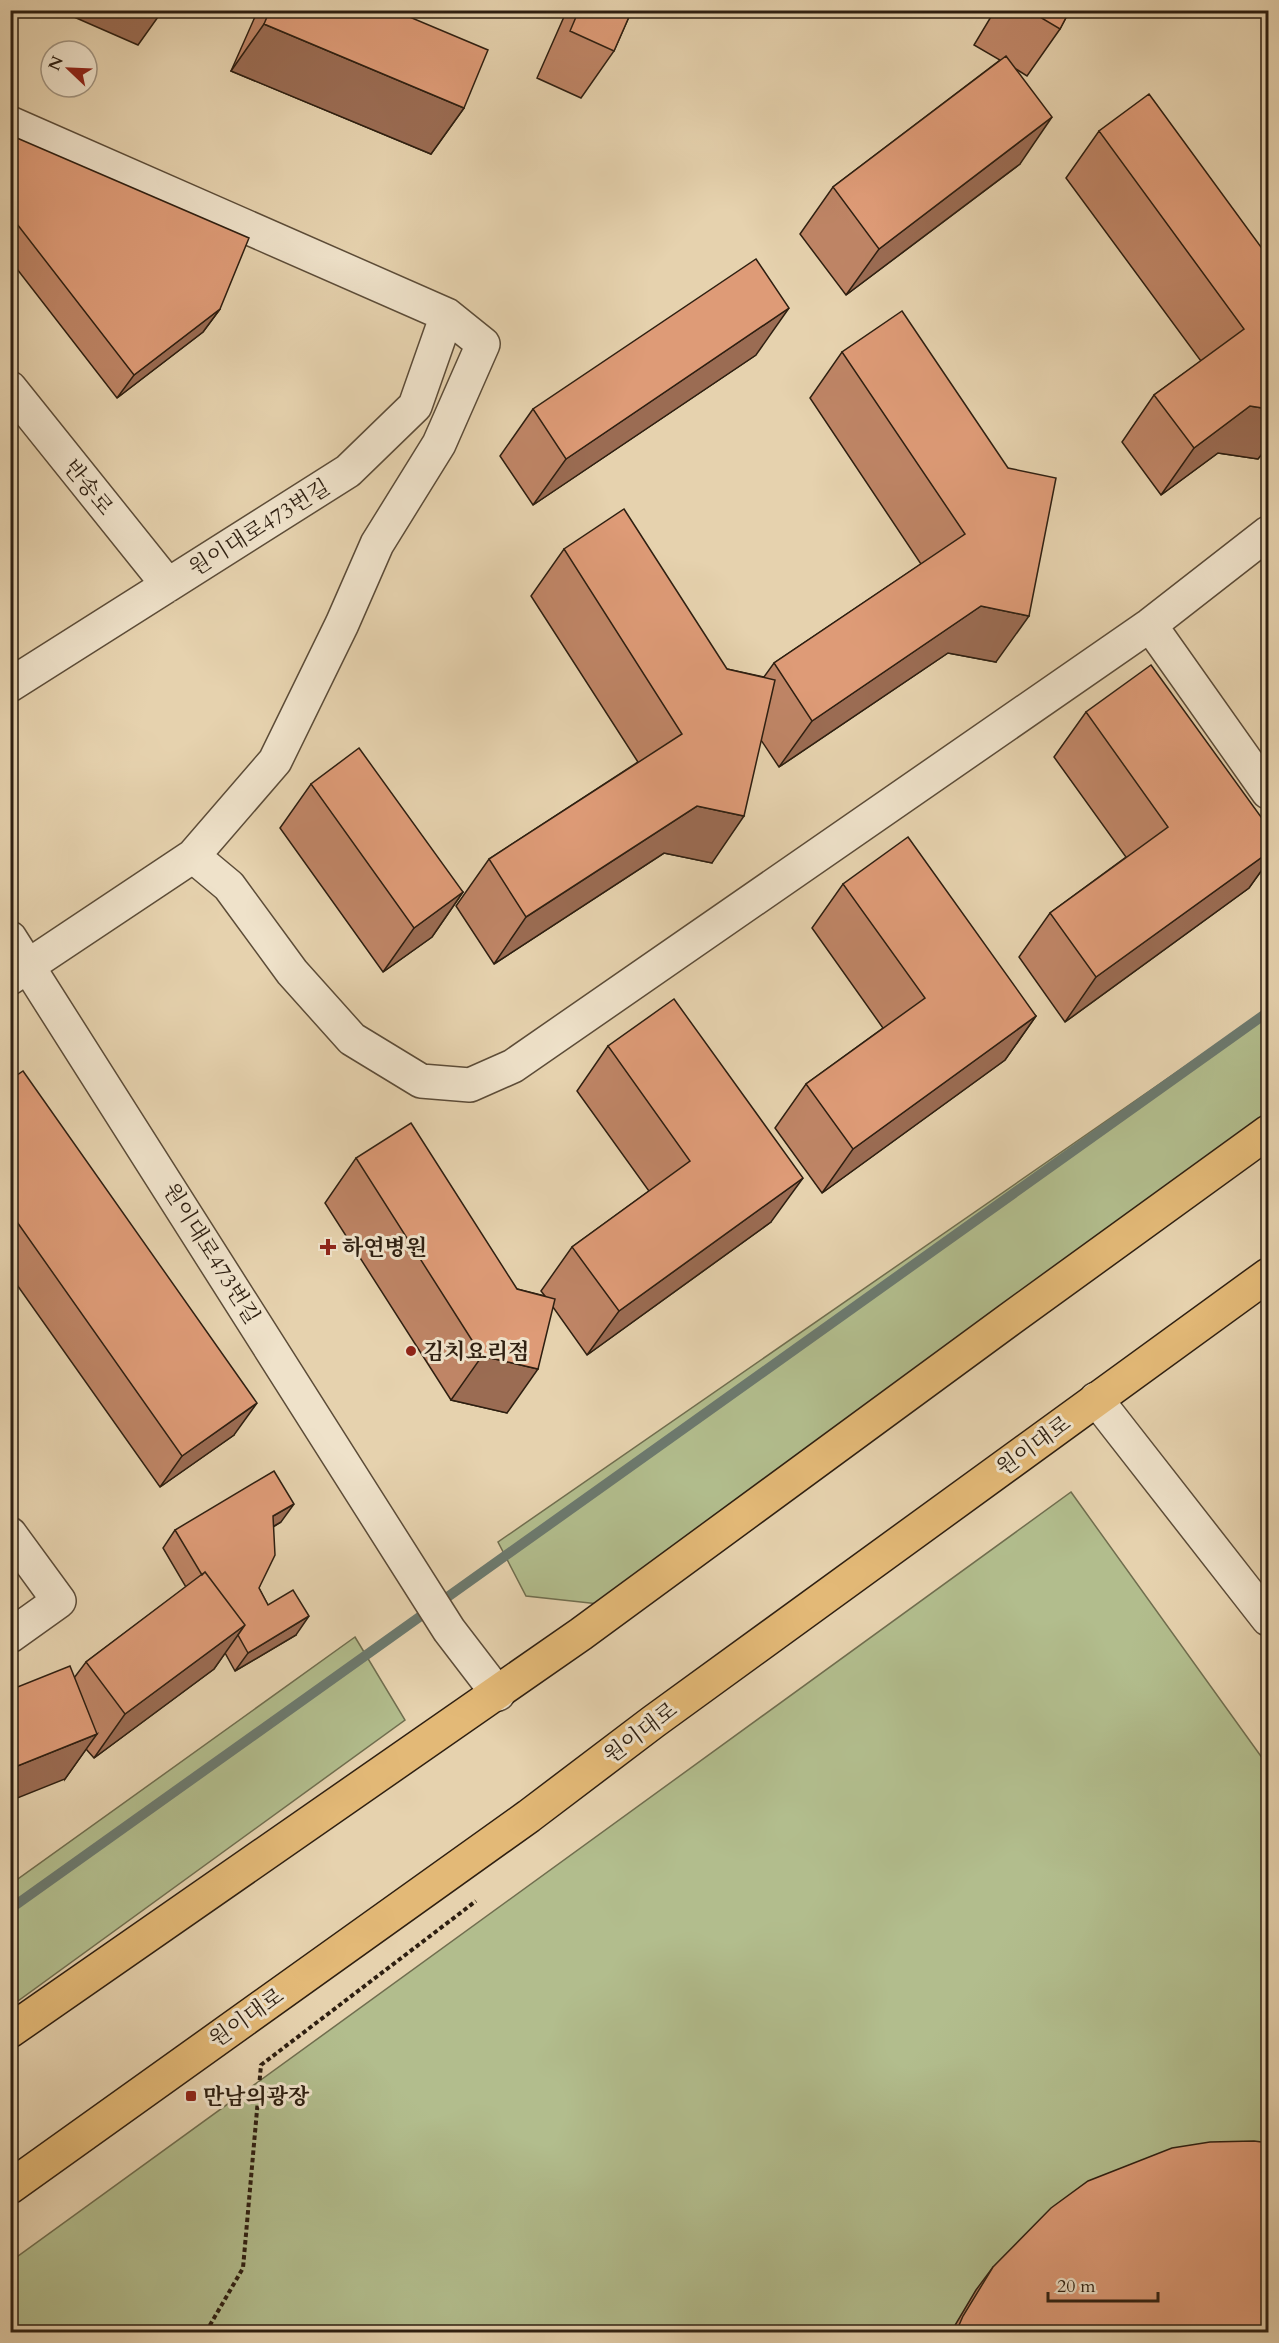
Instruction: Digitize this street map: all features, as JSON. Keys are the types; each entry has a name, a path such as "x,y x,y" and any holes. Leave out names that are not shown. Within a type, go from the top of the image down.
{"main road":[{"path":"10,2031 498,1694 1269,1132"},
{"name":"원이대로","path":"10,2187 530,1816 653,1722 1269,1275"}],"street":[{"path":"10,123 447,315 483,344 439,444 377,544 342,624 275,761 193,856 20,971"},
{"name":"원이대로473번길","path":"10,685 348,471 415,406 447,315"},
{"name":"반송로","path":"10,388 168,585"},
{"path":"193,856 229,886 292,972 352,1039 422,1081 470,1085 513,1066 1150,625 1269,533"},
{"path":"1150,625 1269,792"},
{"name":"원이대로473번길","path":"10,938 20,971 449,1630 498,1694"},
{"path":"1096,1399 1269,1619"},
{"path":"10,1534 59,1601 10,1636"}],"path":[{"path":"206,2332 243,2268 261,2065 479,1899"}],"green space":[{"path":"1268,1009 1268,1115 599,1604 526,1596 498,1542"},
{"path":"1071,1492 1268,1766 1268,2332 11,2332 10,2262"},
{"path":"355,1637 405,1720 11,2006 11,1884"}],"building":[{"path":"270,10 393,10 488,50 464,108 264,24"},
{"path":"579,10 632,10 614,51 570,31"},
{"path":"1028,10 1070,10 1060,29"},
{"path":"1006,56 1052,117 879,249 833,187"},
{"path":"1149,94 1269,258 1269,409 1250,406 1194,448 1154,395 1244,329 1099,131"},
{"path":"10,135 249,238 220,309 134,375 10,215"},
{"path":"756,259 789,308 566,459 533,409"},
{"path":"902,311 1008,468 1056,478 1029,616 981,606 812,721 774,663 965,534 842,352"},
{"path":"624,509 727,669 775,680 744,816 697,806 526,917 489,859 682,734 564,549"},
{"path":"1151,665 1269,828 1269,852 1096,977 1050,913 1168,827 1086,712"},
{"path":"359,748 463,892 414,928 311,784"},
{"path":"908,837 1036,1016 853,1149 806,1084 925,998 843,884"},
{"path":"674,999 803,1178 619,1311 572,1247 690,1161 608,1046"},
{"path":"23,1071 257,1403 182,1456 10,1212 10,1080"},
{"path":"411,1123 517,1289 555,1299 538,1369 482,1356 356,1158"},
{"path":"274,1471 294,1504 273,1516 275,1555 259,1588 268,1605 293,1590 309,1616 248,1653 238,1635 245,1625 205,1572 202,1575 175,1530"},
{"path":"205,1572 245,1625 125,1714 86,1662"},
{"path":"70,1666 97,1734 10,1769 10,1690"},
{"path":"1210,2142 1269,2143 1269,2332 956,2332 963,2316 993,2267 1051,2208 1088,2181 1172,2148"}],"waterway":[{"path":"10,1909 1268,1012"}],"place":[{"name":"하연병원","path":"328,1247"},
{"name":"김치요리점","path":"411,1351"},
{"name":"만남의광장","path":"191,2096"}]}
